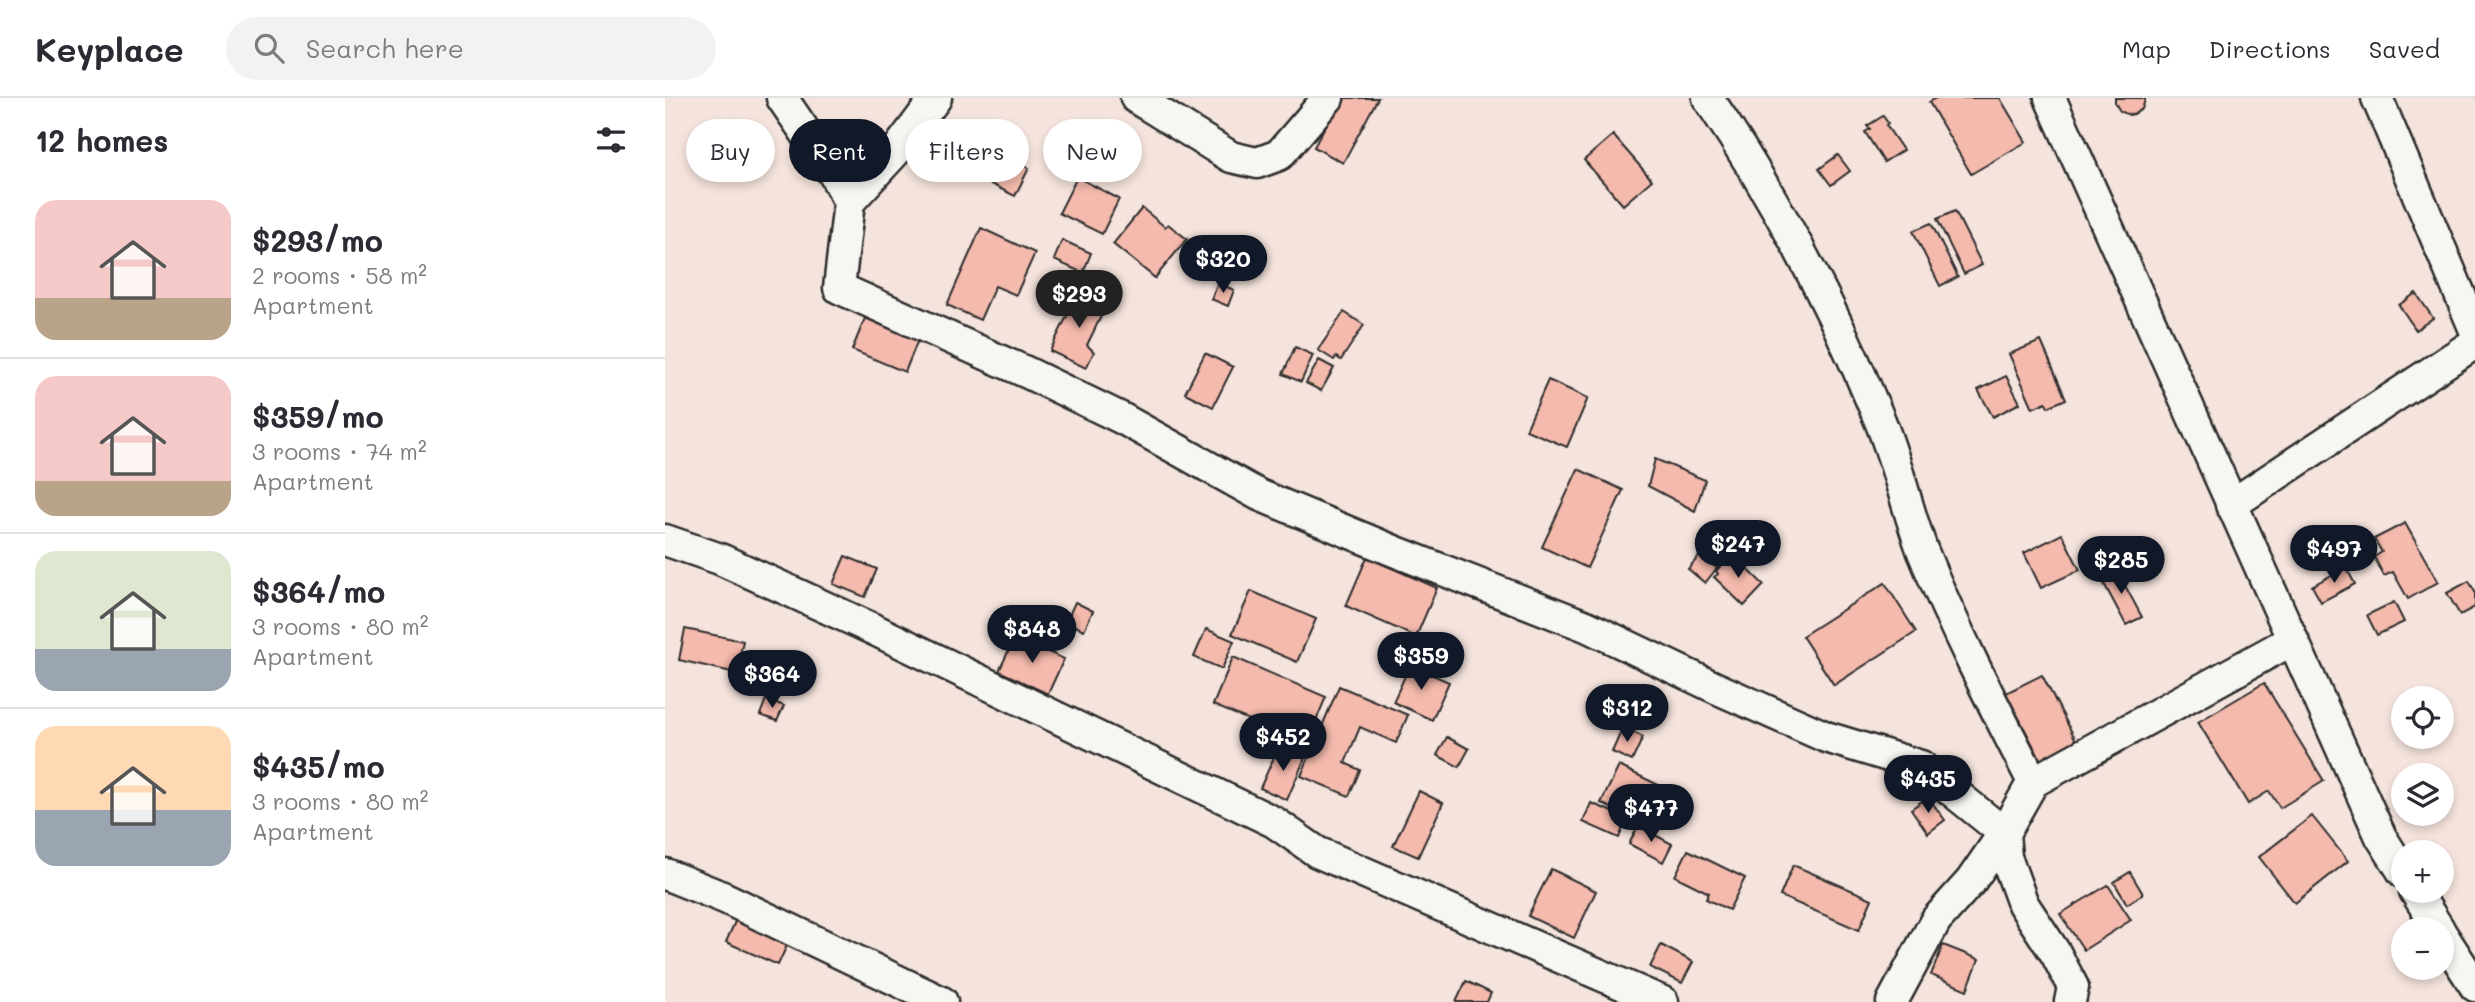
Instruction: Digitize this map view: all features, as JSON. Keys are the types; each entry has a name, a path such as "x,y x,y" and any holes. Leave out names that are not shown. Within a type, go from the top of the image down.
{"street":[{"path":"782,98 834,174 849,202 839,288 1123,419 1259,495 1586,626 1826,737 1921,766 2004,833 2006,857 2023,904 2056,954 2073,987 2070,1002"},
{"path":"849,202 897,150 936,98"},
{"path":"1136,98 1231,157 1257,163 1279,155 1328,98"},
{"path":"1708,98 1746,155 1830,309 1879,416 1922,549 1970,660 2033,782"},
{"path":"2050,98 2231,505 2381,837 2391,853"},
{"path":"2377,98 2475,330"},
{"path":"2231,505 2475,343"},
{"path":"667,545 720,559 900,642 1274,822 1317,852 1663,1002"},
{"path":"1892,1002 1936,920 1971,881 2004,833 2033,782 2292,640"},
{"path":"665,874 725,898 942,1002"},
{"path":"2454,953 2475,986"}],"building":[{"path":"1340,98 1378,98 1343,163 1314,147"},
{"path":"1936,98 2000,98 2026,142 1971,174 1929,102"},
{"path":"2115,98 2145,100 2142,109 2129,115 2120,111"},
{"path":"1883,116 1903,150 1884,162 1865,132 1870,129 1867,126"},
{"path":"1613,135 1652,180 1623,205 1584,160"},
{"path":"1838,155 1850,171 1831,185 1819,169"},
{"path":"986,182 1022,182 1015,196"},
{"path":"1074,182 1087,182 1119,199 1102,234 1059,213"},
{"path":"1142,208 1165,227 1168,224 1187,239 1155,278 1113,244"},
{"path":"1955,211 1982,265 1964,274 1937,219"},
{"path":"1931,223 1958,277 1940,286 1913,231"},
{"path":"981,228 1035,253 1016,295 995,286 980,320 947,305"},
{"path":"1062,240 1091,253 1083,273 1054,260"},
{"path":"1218,283 1234,290 1228,306 1211,299"},
{"path":"1079,291 1107,304 1087,345 1094,352 1086,368 1050,351"},
{"path":"2416,293 2433,318 2416,330 2399,305"},
{"path":"1344,312 1364,325 1341,360 1336,357 1334,360 1318,350"},
{"path":"865,318 918,340 905,372 852,350"},
{"path":"2041,341 2066,399 2048,407 2046,402 2033,408 2009,354"},
{"path":"1295,347 1313,355 1301,382 1283,374"},
{"path":"1205,353 1233,367 1213,407 1185,393"},
{"path":"1319,360 1334,368 1321,391 1306,383"},
{"path":"2006,376 2020,403 1993,417 1978,390"},
{"path":"1548,380 1588,398 1567,447 1526,430"},
{"path":"1655,459 1705,480 1695,511 1648,486"},
{"path":"1578,469 1623,490 1587,568 1542,547"},
{"path":"2405,523 2438,582 2408,599 2393,572 2384,576 2374,557 2382,552 2374,539"},
{"path":"2062,534 2080,570 2041,588 2024,553"},
{"path":"1732,554 1764,585 1744,606 1714,577 1718,574 1716,571"},
{"path":"1700,555 1717,568 1705,583 1688,569"},
{"path":"845,556 877,569 865,597 833,584"},
{"path":"1367,557 1437,588 1416,637 1346,606"},
{"path":"2115,567 2142,617 2126,625 2100,576"},
{"path":"2346,567 2355,584 2321,602 2312,586"},
{"path":"2469,581 2475,592 2475,607 2460,615 2447,593"},
{"path":"1885,583 1916,632 1834,685 1802,636"},
{"path":"1251,591 1316,619 1297,662 1232,634"},
{"path":"1075,602 1093,611 1084,630 1066,622"},
{"path":"2394,602 2404,622 2377,635 2367,615"},
{"path":"685,629 743,641 736,673 679,660"},
{"path":"1206,629 1234,641 1222,669 1194,657"},
{"path":"1015,637 1064,659 1048,694 999,671"},
{"path":"1233,657 1326,697 1306,744 1213,705"},
{"path":"1410,665 1449,682 1432,720 1393,702"},
{"path":"2042,675 2077,742 2041,761 2006,693"},
{"path":"2264,683 2324,781 2280,808 2269,791 2248,804 2198,722"},
{"path":"1339,686 1408,715 1396,743 1360,727 1345,763 1360,770 1349,796 1301,776"},
{"path":"766,699 784,706 777,721 760,715"},
{"path":"1623,727 1643,737 1632,761 1612,752"},
{"path":"1447,737 1469,749 1459,767 1437,755"},
{"path":"1279,746 1305,758 1287,800 1260,788"},
{"path":"1619,766 1671,791 1653,829 1601,803"},
{"path":"1419,791 1443,803 1418,857 1393,846"},
{"path":"1928,797 1945,820 1928,833 1911,809"},
{"path":"1591,803 1627,818 1619,838 1583,822"},
{"path":"2312,816 2348,861 2295,903 2259,857"},
{"path":"1638,826 1672,844 1663,862 1629,844"},
{"path":"1688,850 1745,878 1729,910 1706,899 1709,893 1675,876"},
{"path":"1793,865 1872,899 1859,930 1780,896"},
{"path":"1551,869 1596,891 1574,938 1528,916"},
{"path":"2130,872 2143,894 2127,904 2114,882"},
{"path":"2108,885 2131,920 2084,950 2060,914"},
{"path":"737,917 789,941 778,965 726,942"},
{"path":"1661,945 1693,962 1682,983 1650,967"},
{"path":"1943,945 1979,959 1967,990 1931,975"},
{"path":"1466,981 1491,993 1487,1002 1456,1002"}]}
